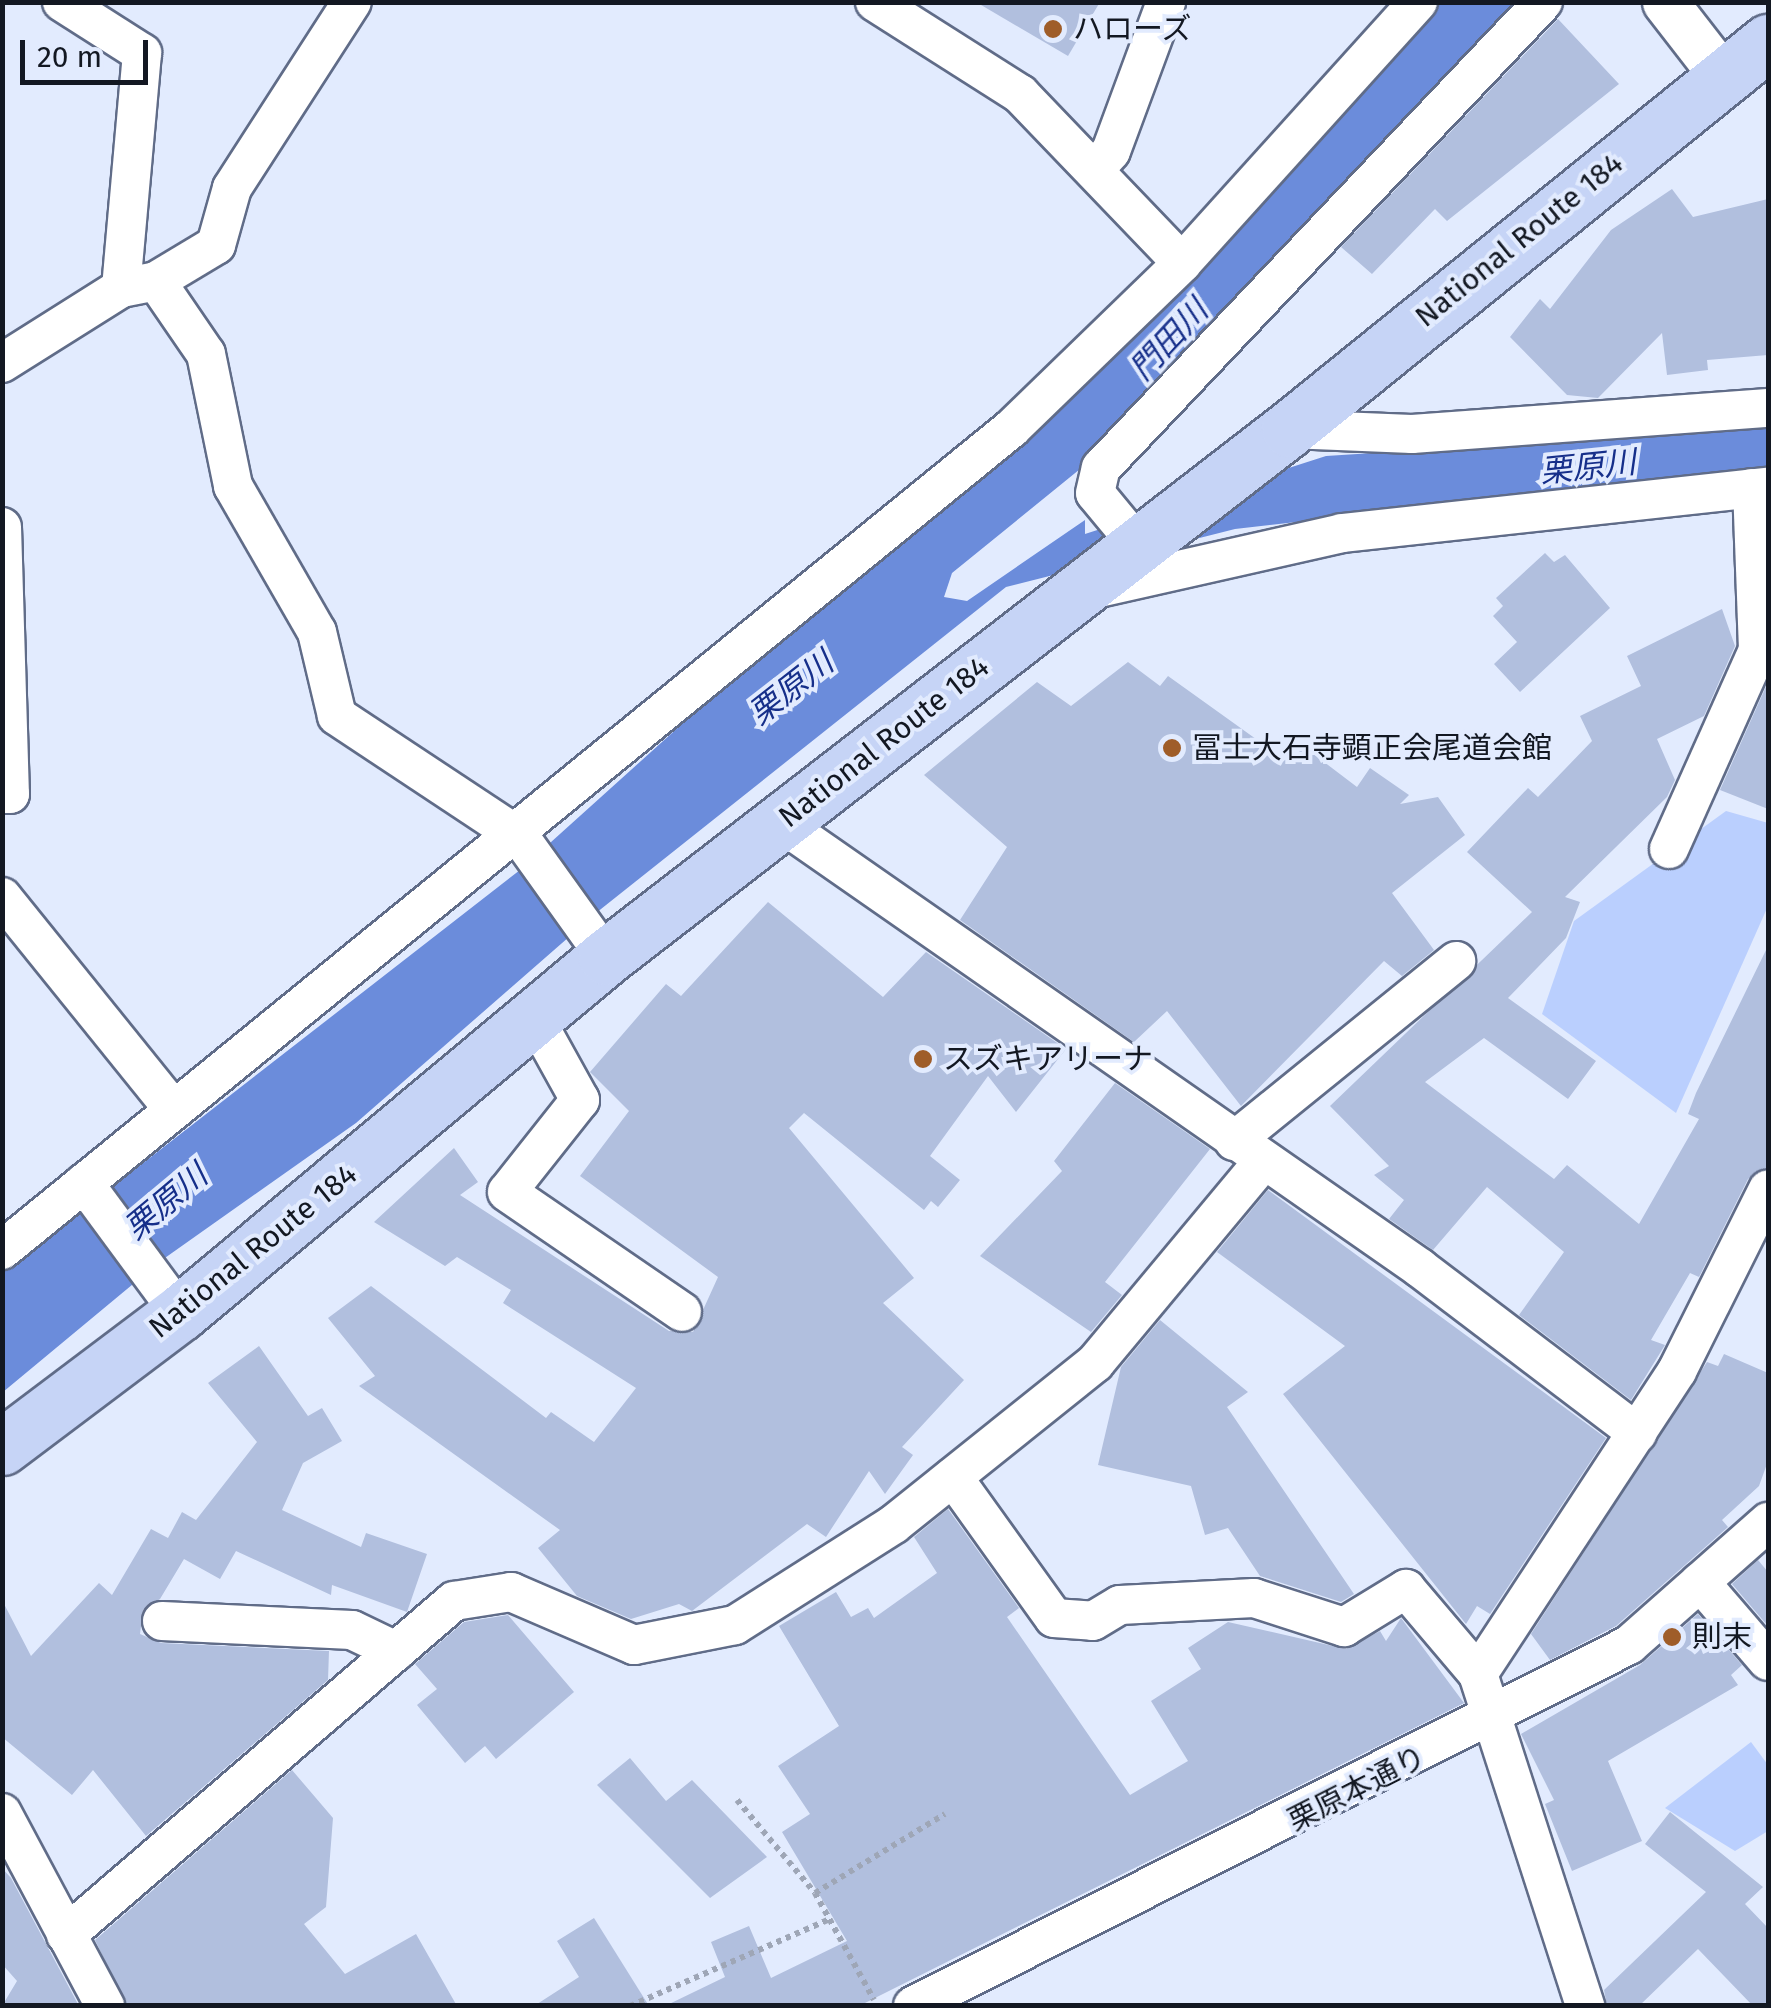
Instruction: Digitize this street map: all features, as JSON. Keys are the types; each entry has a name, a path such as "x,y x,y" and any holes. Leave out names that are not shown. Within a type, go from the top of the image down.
{"highway":[{"name":"National Route 184","path":"2,1447 168,1297 534,1017 598,945 781,822 1108,557 1289,429 1768,42"}],"street":[{"path":"62,2 142,53 138,284 206,354 233,486 317,632 337,716 526,847 598,945"},
{"path":"2,363 138,284 216,245 232,188 352,2"},
{"path":"875,2 1020,94 1182,263"},
{"path":"1094,170 1111,150 1166,2"},
{"path":"2,1250 92,1194 170,1105 526,847 1012,428 1182,263 1418,2"},
{"path":"1543,2 1101,468 1095,494 1108,557 1760,488 1758,650 1669,849"},
{"path":"1665,2 1724,78"},
{"path":"1289,429 1412,434 1768,408"},
{"path":"2,527 10,794 2,794"},
{"path":"781,822 1249,1150 1637,1434"},
{"path":"2,897 170,1105"},
{"path":"66,1935 396,1650 477,1591 510,1592 634,1645 735,1626 953,1477 1096,1362 1249,1150 1456,961"},
{"path":"534,1017 580,1100 507,1192 682,1312"},
{"path":"1478,1674 1637,1434 1768,1190"},
{"path":"92,1194 168,1297"},
{"path":"953,1477 1054,1618 1093,1621 1120,1604 1254,1598 1344,1627 1406,1589 1478,1674 1489,1723 1586,2006"},
{"name":"栗原本通り","path":"913,2006 1489,1723 1629,1645 1768,1522"},
{"path":"1700,1582 1768,1662"},
{"path":"162,1622 352,1630 396,1650"},
{"path":"2,1813 105,2006"}],"path":[{"path":"737,1800 815,1893 877,2006"},
{"path":"815,1893 945,1814"},
{"path":"630,2006 830,1919"}],"shaded area":[{"path":"1726,811 1768,823 1768,906 1676,1113 1542,1014 1574,921"},
{"path":"1751,1742 1768,1765 1768,1831 1735,1851 1665,1808"}],"water":[{"path":"1437,3 1522,3 1101,452 952,573 944,597 967,601 1085,520 1085,534 1326,456 1768,428 1768,468 1235,529 1006,587 601,909 356,1123 162,1260 3,1392 3,1272 520,870 1208,250"}],"building":[{"name":"ハローズ","path":"976,2 1100,2 1068,56"},
{"path":"1558,19 1619,84 1447,221 1435,209 1372,274 1341,247"},
{"path":"1672,189 1693,217 1768,199 1768,355 1707,360 1708,370 1667,375 1662,333 1598,398 1567,395 1510,337 1540,299 1550,309 1611,230"},
{"path":"1545,553 1554,562 1565,555 1610,608 1520,692 1494,664 1517,642 1493,616 1503,606 1496,598"},
{"path":"1722,609 1735,646 1704,716 1657,739 1675,780 1667,797 1565,897 1580,902 1566,938 1508,998 1596,1061 1568,1099 1484,1038 1425,1082 1554,1179 1567,1165 1639,1224 1699,1119 1688,1114 1696,1093 1768,946 1768,1167 1748,1179 1699,1277 1690,1273 1651,1340 1665,1345 1631,1400 1519,1315 1564,1252 1487,1187 1433,1250 1389,1219 1404,1200 1374,1175 1389,1166 1330,1106 1532,912 1467,852 1528,788 1538,797 1592,741 1580,716 1641,686 1627,656"},
{"path":"1128,662 1160,686 1168,676 1292,763 1303,746 1357,787 1370,768 1409,795 1400,804 1438,797 1465,835 1392,893 1434,950 1402,976 1384,961 1241,1106 1167,1011 1134,1042 960,920 1007,847 924,775 1037,682 1071,706"},
{"path":"1768,682 1768,809 1720,790"},
{"path":"768,902 883,997 926,952 1066,1049 1016,1112 988,1076 930,1156 960,1180 938,1207 931,1201 924,1210 804,1113 789,1128 914,1278 883,1303 964,1380 902,1447 913,1455 885,1494 869,1471 826,1537 807,1524 692,1611 679,1604 631,1619 577,1596 538,1548 560,1530 359,1386 375,1376 328,1318 371,1286 546,1418 551,1412 594,1442 636,1388 503,1303 511,1290 457,1257 445,1266 374,1222 454,1148 478,1182 460,1195 669,1331 693,1332 718,1277 580,1176 629,1111 590,1072 666,984 681,996"},
{"path":"1115,1083 1210,1149 1105,1282 1122,1295 1091,1332 980,1256 1062,1171 1054,1161"},
{"path":"1268,1190 1606,1438 1490,1614 1477,1606 1466,1624 1283,1394 1345,1346 1217,1252"},
{"path":"1160,1320 1248,1392 1227,1407 1354,1594 1341,1602 1260,1576 1228,1528 1205,1535 1191,1486 1098,1465 1121,1367"},
{"path":"259,1346 308,1416 322,1408 342,1441 303,1463 282,1510 361,1547 366,1533 427,1554 407,1612 332,1585 331,1595 236,1551 220,1579 184,1559 160,1599 143,1610 140,1634 161,1643 329,1651 328,1680 146,1836 93,1770 72,1795 2,1737 2,1600 31,1656 99,1583 112,1595 151,1529 168,1538 182,1512 196,1520 257,1442 208,1383"},
{"path":"1724,1354 1768,1373 1768,1461 1759,1486 1722,1520 1728,1527 1616,1626 1550,1660 1531,1634 1707,1362 1718,1366"},
{"path":"948,1509 1019,1608 1007,1617 1130,1795 1188,1761 1151,1701 1201,1669 1188,1648 1228,1622 1346,1649 1380,1631 1386,1641 1401,1618 1464,1703 859,2006 665,2006 725,1977 711,1942 749,1926 771,1978 847,1941 782,1832 810,1814 778,1766 839,1726 779,1626 836,1592 851,1617 868,1608 874,1618 937,1573 914,1537"},
{"path":"1758,1560 1768,1572 1767,1625 1732,1584"},
{"path":"1698,1614 1742,1665 1731,1675 1738,1685 1608,1761 1642,1841 1572,1871 1545,1804 1554,1800 1521,1734 1640,1665"},
{"path":"508,1615 574,1692 496,1759 485,1746 465,1763 417,1705 437,1689 415,1664 464,1622"},
{"path":"630,1758 666,1801 692,1780 767,1857 710,1898 597,1785"},
{"path":"292,1770 333,1818 326,1907 304,1924 345,1974 416,1934 457,2006 127,2006 95,1940"},
{"path":"1670,1812 1763,1887 1745,1904 1768,1928 1768,2006 1753,2006 1698,1949 1639,2006 1607,2006 1604,1990 1706,1892 1645,1844"},
{"path":"2,1868 79,2006 2,2006 17,1981 2,1964"},
{"path":"594,1918 649,2006 534,2006 579,1977 557,1941"}],"place":[{"name":"ハローズ","path":"1053,29"},
{"name":"冨士大石寺顕正会尾道会館","path":"1172,748"},
{"name":"スズキアリーナ","path":"923,1059"},
{"name":"則末","path":"1672,1637"}],"water label":[{"name":"門田川","path":"1169,340"},
{"name":"栗原川","path":"1588,467"},
{"name":"栗原川","path":"791,688"},
{"name":"栗原川","path":"166,1202"}]}
